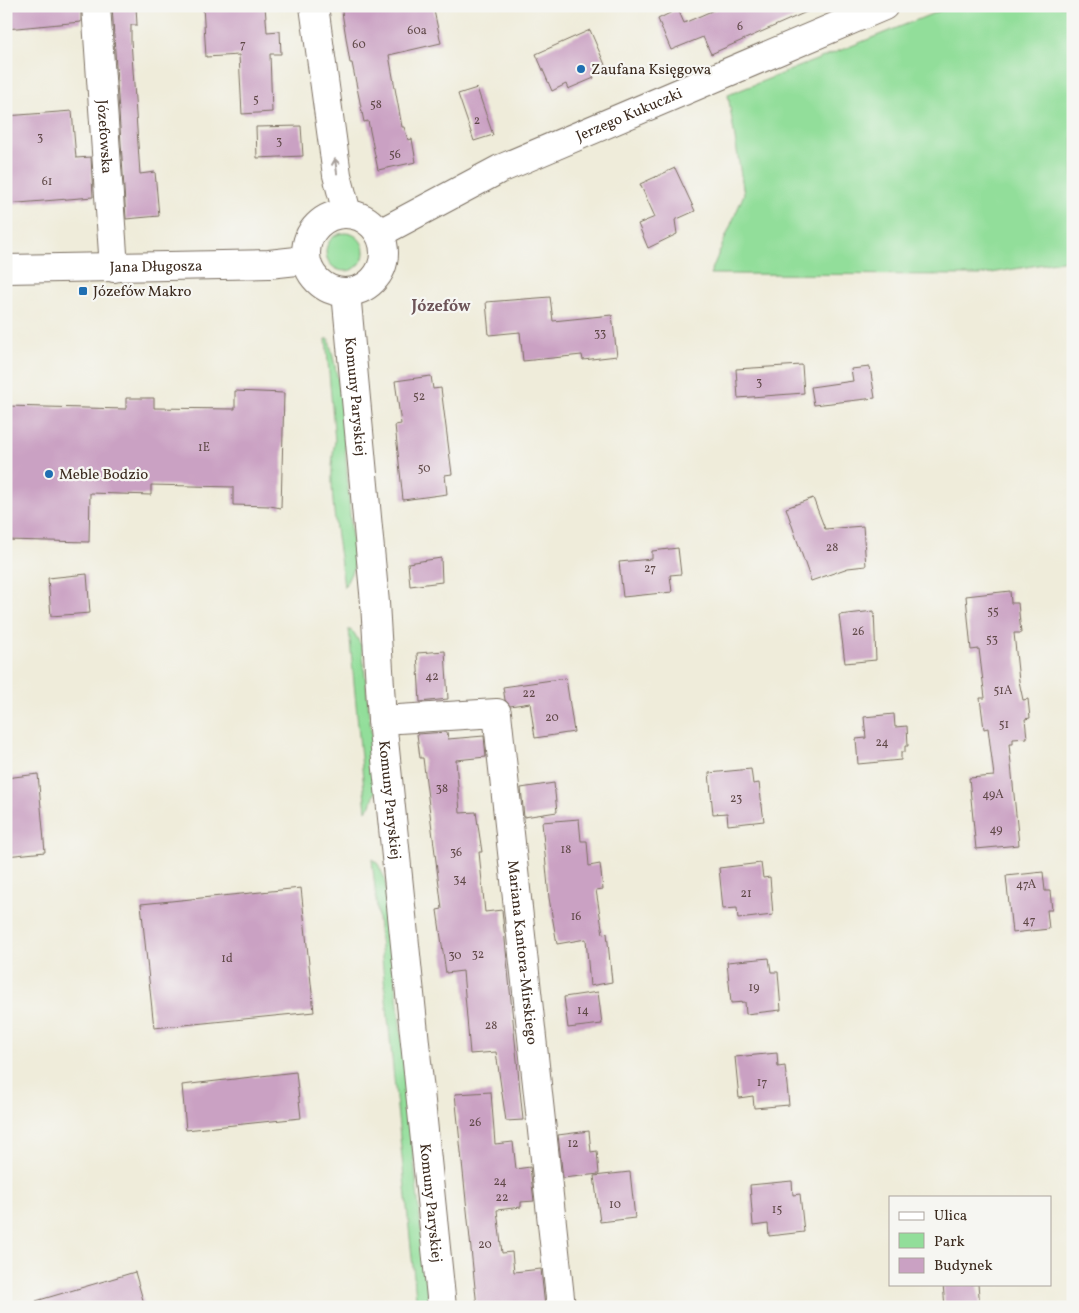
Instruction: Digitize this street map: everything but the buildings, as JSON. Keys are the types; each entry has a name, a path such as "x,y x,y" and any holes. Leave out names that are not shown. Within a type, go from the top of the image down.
{"street":[{"name":"Józefowska","path":"96,6 114,268"},
{"path":"314,6 337,175 348,213"},
{"name":"Jerzego Kukuczki","path":"380,233 500,169 884,6"},
{"path":"348,213 366,219 380,233 385,253 378,275 359,290 335,291 316,280 309,270 306,260 308,242 316,226 326,218 348,213"},
{"name":"Jana Długosza","path":"6,269 269,264 306,260"},
{"name":"Komuny Paryskiej","path":"346,292 375,603 382,720 442,1307"},
{"name":"Mariana Kantora-Mirskiego","path":"382,720 497,713 560,1307"}],"green space":[{"path":"952,6 1073,6 1073,259 980,275 710,274 744,194 728,95"},
{"path":"345,233 358,239 364,252 358,265 345,271 332,265 326,252 332,239"},
{"path":"326,339 329,339 341,393 354,567 344,588 333,495 332,476 335,441"},
{"path":"349,629 354,633 362,647 377,786 371,805 366,811"},
{"path":"372,859 378,864 385,879 429,1307 417,1307"}],"place":[{"name":"Zaufana Księgowa","path":"581,69"},
{"name":"Józefów Makro","path":"83,291"},
{"name":"Meble Bodzio","path":"49,474"}],"district":[{"name":"Józefów","path":"441,305"}]}
